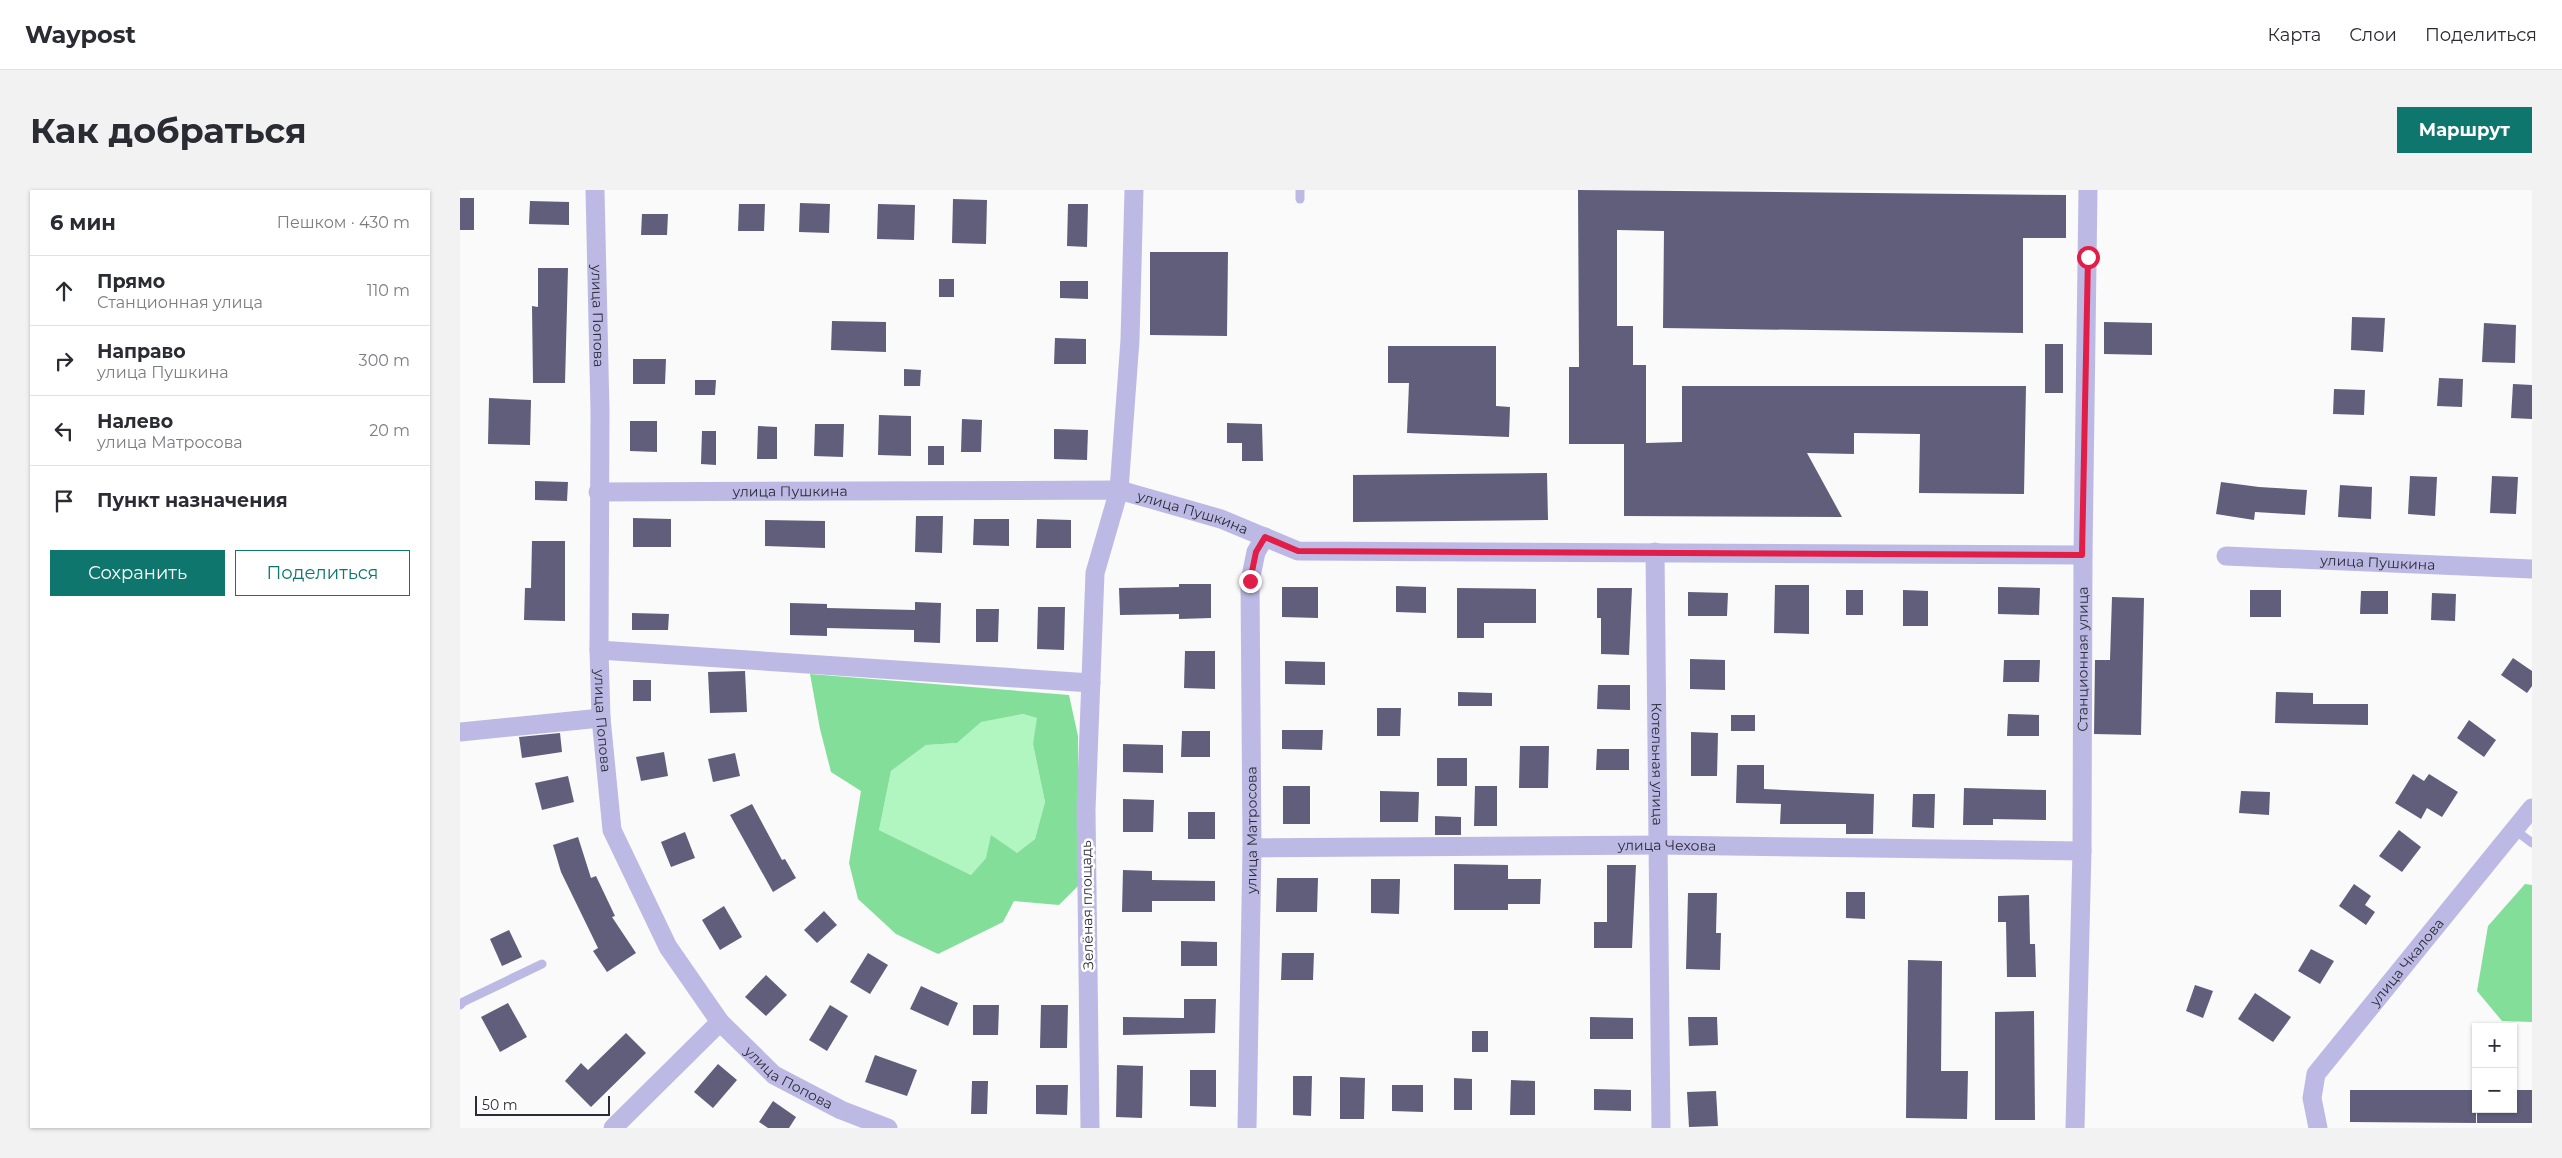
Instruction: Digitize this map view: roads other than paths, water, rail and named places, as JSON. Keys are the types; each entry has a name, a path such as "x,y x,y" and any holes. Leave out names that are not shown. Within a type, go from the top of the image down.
{"street":[{"name":"улица Попова","path":"595,190 600,411 598,492 599,650 601,718 612,830 668,947 720,1022 774,1075 841,1110 888,1128"},
{"name":"Зелёная площадь","path":"1090,1128 1086,810 1095,573 1119,490 1130,340 1134,190"},
{"name":"Станционная улица","path":"2075,1128 2082,851 2082,555 2088,190"},
{"name":"улица Пушкина","path":"598,492 1119,490 1221,519 1298,551 2082,555"},
{"name":"улица Матросова","path":"1247,1128 1252,848 1250,581 1256,552 1265,537"},
{"name":"Котельная улица","path":"1655,552 1661,1128"},
{"name":"улица Пушкина","path":"2226,556 2532,569"},
{"path":"599,650 1091,683"},
{"path":"460,732 601,718"},
{"name":"улица Чкалова","path":"2318,1128 2312,1098 2316,1074 2532,808"},
{"name":"улица Чехова","path":"1252,848 1659,845 2082,851"},
{"path":"612,1128 720,1022"}],"lane":[{"path":"2515,830 2532,843"},
{"path":"460,1005 542,964"}]}
